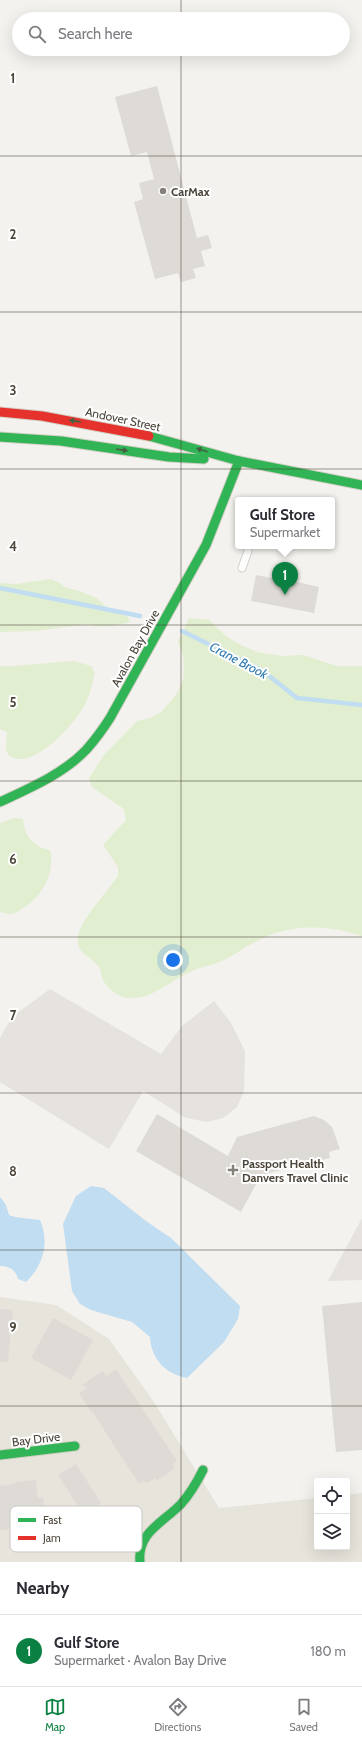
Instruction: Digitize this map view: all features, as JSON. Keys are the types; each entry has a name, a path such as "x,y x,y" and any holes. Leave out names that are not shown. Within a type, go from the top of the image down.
{"main road":[{"path":"12,404 42,416"},
{"name":"Andover Street","path":"0,412 42,416 143,434 239,461 362,485"},
{"name":"Andover Street","path":"0,437 61,441 169,457 239,461"},
{"path":"16,448 61,441"},
{"name":"Avalon Bay Drive","path":"0,802 40,783 66,768 96,739 110,718 206,544 239,461"},
{"name":"Bay Drive","path":"0,1455 75,1446"},
{"path":"142,1540 180,1505 192,1491 203,1470"},
{"path":"139,1552 140,1562"}],"lane":[{"path":"242,568 248,551"}],"shaded area":[{"path":"50,989 161,1054 182,1026 214,1001 231,1023 245,1051 244,1091 237,1107 223,1118 207,1122 186,1118 143,1091 109,1149 0,1082 0,1038 12,1017"},
{"path":"362,1218 362,1280 328,1281"},
{"path":"0,1297 56,1305 109,1339 154,1402 219,1508 314,1498 314,1550 350,1550 350,1495 362,1493 362,1562 0,1562"}],"green space":[{"path":"51,579 65,587 98,599 110,611 127,616 130,622 108,626 87,624 35,631 0,632 0,583 16,584"},
{"path":"189,618 209,620 227,637 257,652 282,656 303,655 337,666 362,666 362,936 349,932 323,928 297,928 271,934 222,961 192,971 150,994 143,997 126,998 116,994 108,987 102,978 99,967 83,953 78,945 79,933 85,920 118,876 118,867 103,845 126,820 124,809 92,787 89,778 104,755 137,721 150,718 161,712 176,695 183,680 184,669 183,656 178,642"},
{"path":"74,661 91,666 95,673 88,698 79,714 56,740 37,754 27,758 18,759 9,756 6,750 7,732 0,729 0,666"},
{"path":"14,818 23,819 25,830 35,844 44,849 50,850 51,867 46,884 36,898 30,904 12,914 0,912 0,823"}],"water":[{"path":"91,1186 104,1188 146,1221 171,1238 240,1306 238,1319 224,1342 187,1378 172,1373 161,1364 153,1352 150,1337 132,1322 91,1310 80,1304 72,1291 63,1224 76,1196"},
{"path":"0,1197 6,1205 9,1215 20,1218 40,1220 43,1228 44,1245 41,1261 32,1276 26,1282 18,1279 16,1273 12,1269 0,1266"}],"building":[{"name":"CarMax","path":"157,86 197,238 208,235 212,248 201,251 205,266 193,269 196,278 181,282 178,273 155,279 134,202 143,199 139,183 154,179 147,152 131,156 115,97"},
{"path":"256,575 272,578 272,576 319,587 314,613 251,601"},
{"path":"157,1114 228,1156 237,1137 314,1116 324,1120 332,1127 340,1149 329,1152 330,1158 261,1175 241,1212 136,1151"},
{"path":"362,1302 362,1450 336,1452 322,1306"},
{"path":"0,1309 13,1310 8,1362 0,1361"},
{"path":"53,1318 93,1340 71,1380 31,1358"},
{"path":"116,1369 177,1461 172,1464 175,1468 156,1481 155,1478 147,1483 145,1481 139,1484 79,1393 87,1388 82,1385 103,1371 106,1376"},
{"path":"76,1464 101,1503 96,1506 78,1506 58,1475"},
{"path":"36,1480 38,1498 43,1497 44,1506 10,1506 10,1529 0,1530 0,1486 15,1484 15,1482"}],"waterway":[{"name":"Crane Brook","path":"0,588 140,616"},
{"name":"Crane Brook","path":"182,631 263,671 297,698 362,705"}],"traffic: fast":[{"path":"149,436 239,461 362,485"},
{"path":"0,437 61,441 169,457 204,459"},
{"path":"0,802 46,780 77,759 102,730 206,545 239,461"},
{"path":"0,1455 75,1446"},
{"path":"142,1546 147,1535 181,1504 193,1488 203,1470"},
{"path":"140,1552 140,1562"}],"traffic: jam":[{"path":"0,412 42,416 149,436"}],"place":[{"name":"CarMax","path":"163,191"},
{"name":"Gulf Store","path":"285,595"},
{"name":"Passport Health Danvers Travel Clinic","path":"233,1170"}]}
